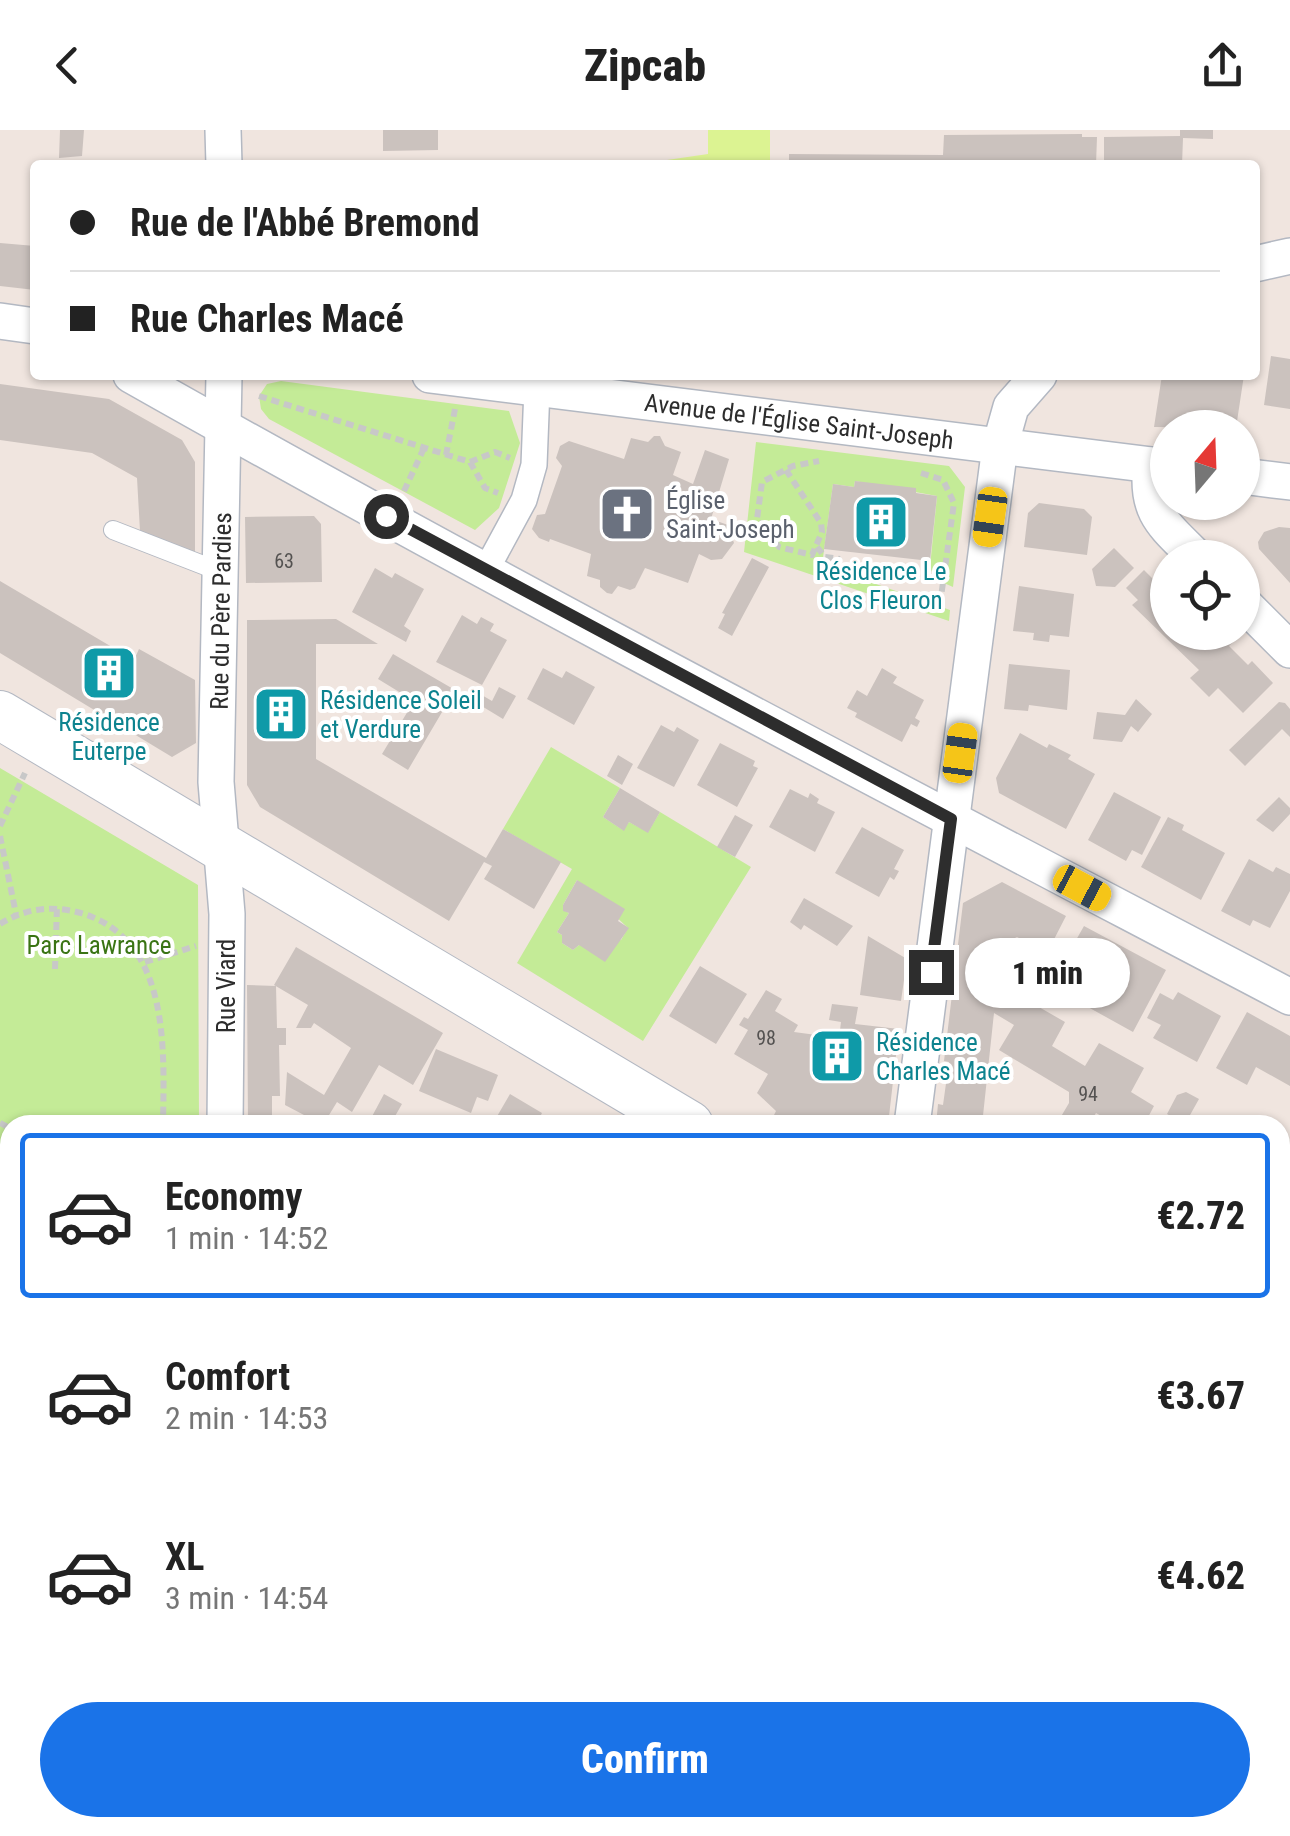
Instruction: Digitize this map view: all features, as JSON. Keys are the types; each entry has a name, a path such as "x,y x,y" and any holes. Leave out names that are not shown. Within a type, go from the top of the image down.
{"main road":[{"path":"0,715 672,1115"}],"street":[{"path":"223,130 224,160"},
{"path":"1260,263 1290,256"},
{"path":"0,322 30,325"},
{"path":"140,380 486,570 1290,997"},
{"name":"Rue du Père Pardies","path":"220,847 216,782 224,380"},
{"name":"Avenue de l'Église Saint-Joseph","path":"469,380 1150,465"},
{"path":"913,1115 1000,446 1011,407 1035,380"},
{"path":"486,570 524,500 530,479 537,388"},
{"path":"1260,478 1290,482"},
{"path":"1162,520 1181,540"},
{"path":"1260,620 1290,650"},
{"name":"Rue Viard","path":"220,847 226,936 225,1115"}],"lane":[{"path":"113,530 221,572"}],"path":[{"path":"445,380 456,404 446,455"},
{"path":"259,396 470,462 495,452"},
{"path":"404,492 424,448"},
{"path":"786,470 820,523 822,532 812,555 780,547 757,519 762,482 786,470 816,460 827,462"},
{"path":"470,462 485,488"},
{"path":"920,473 942,480 954,502 941,597"},
{"path":"818,547 825,556 840,559"},
{"path":"0,826 40,739"},
{"path":"0,836 16,914"},
{"path":"55,969 57,906"},
{"path":"0,924 16,914 57,906 102,919 145,962 164,1034 164,1115"},
{"path":"145,962 226,936"}],"green space":[{"path":"708,130 770,130 770,160 667,160 708,154"},
{"path":"281,381 509,411 520,443 499,508 475,530 269,419 261,409 259,396 267,384"},
{"path":"756,442 949,466 965,487 953,587 935,579 930,567 937,496 855,481 854,487 833,484 822,565 950,610 949,621 744,552"},
{"path":"551,747 620,788 603,817 623,830 629,822 648,832 660,812 751,867 643,1041 517,963 572,869 503,829","holes":["577,880 628,928 621,940 579,945 573,950 562,943 562,935 557,932 569,913 563,905"]},
{"name":"Parc Lawrance","path":"0,768 198,885 199,1115 0,1115"}],"building":[{"path":"60,130 84,130 82,156 59,158"},
{"path":"383,130 438,130 438,150 383,151"},
{"path":"1180,130 1213,130 1213,139 1183,138 1182,160 1104,160 1104,137 1180,136"},
{"path":"1082,134 1097,137 1096,160 789,160 789,154 943,155 944,135"},
{"path":"0,243 30,246 30,289 0,286"},
{"path":"1271,356 1290,359 1290,409 1264,405"},
{"path":"1161,380 1243,380 1239,410 1157,410"},
{"path":"0,384 109,399 182,440 195,462 195,552 140,531 137,478 92,453 0,440"},
{"name":"Église Saint-Joseph","path":"660,436 665,446 681,452 673,475 693,484 705,450 729,459 711,519 728,525 734,543 722,559 711,560 699,554 688,583 645,568 635,588 618,586 612,594 607,593 600,587 600,580 587,576 591,554 539,538 532,529 537,515 545,514 562,466 556,458 560,446 569,441 624,459 631,438 648,442"},
{"name":"Résidence Le Clos Fleuron","path":"855,481 916,488 916,493 937,496 930,561 824,549 833,484 854,487"},
{"path":"1039,503 1084,509 1092,517 1087,555 1024,547 1028,513"},
{"path":"314,516 321,524 322,582 246,583 245,517"},
{"path":"1290,528 1290,583 1260,550 1264,532"},
{"path":"1114,548 1134,568 1115,587 1096,586 1092,569"},
{"path":"752,558 769,567 732,636 718,628"},
{"path":"375,568 392,578 395,573 424,589 404,626 411,631 406,642 352,612"},
{"path":"1144,570 1150,576 1150,622 1132,605 1138,600 1126,588"},
{"name":"Résidence Euterpe","path":"0,581 134,660 139,649 195,680 196,743 172,757 0,653"},
{"path":"1019,586 1074,594 1069,637 1050,635 1049,642 1033,640 1034,633 1013,631"},
{"path":"462,615 477,624 481,617 494,624 490,631 507,640 482,685 436,662"},
{"name":"Résidence Soleil et Verdure","path":"336,619 378,644 316,644 316,759 486,858 503,829 561,862 534,909 484,879 492,866 484,862 449,921 260,807 247,785 247,620"},
{"path":"1178,650 1233,650 1248,665 1252,661 1273,683 1243,713 1218,688 1209,697 1190,678 1199,670"},
{"path":"393,654 455,690 408,770 382,754 414,701 378,679"},
{"path":"1009,664 1070,670 1067,710 1029,705 1028,711 1004,709"},
{"path":"543,668 562,678 566,671 595,687 574,725 527,699"},
{"path":"882,668 897,677 893,683 924,700 915,718 920,721 917,727 911,724 902,742 855,717 857,713 847,708 857,690 867,696"},
{"path":"499,687 516,696 503,719 475,702 480,694 492,701"},
{"path":"1136,699 1152,714 1138,732 1131,726 1122,742 1093,739 1097,712 1125,715"},
{"path":"1279,702 1290,709 1290,737 1282,729 1245,766 1229,750"},
{"path":"661,725 674,732 677,727 699,740 674,787 637,768"},
{"path":"1020,733 1047,748 1049,744 1071,755 1068,759 1095,774 1066,829 999,793 996,778"},
{"path":"720,743 755,761 753,766 758,768 737,807 697,785"},
{"path":"618,755 633,764 622,785 607,776"},
{"path":"620,788 660,812 648,833 629,822 624,831 603,817"},
{"path":"790,789 808,798 810,793 819,799 817,803 835,812 815,852 769,827"},
{"path":"1114,792 1161,817 1142,855 1132,850 1126,861 1088,840"},
{"path":"1279,797 1290,808 1290,814 1273,832 1256,820"},
{"path":"735,815 753,825 735,857 717,847"},
{"path":"1168,817 1184,825 1182,830 1225,853 1201,900 1141,867"},
{"path":"862,827 904,850 894,869 899,871 894,880 890,877 879,897 835,873"},
{"path":"1249,859 1273,872 1276,867 1290,874 1290,891 1270,928 1253,920 1250,926 1221,911"},
{"path":"577,880 625,909 618,921 629,928 605,962 579,945 573,950 562,943 562,935 557,932 569,913 563,911 563,905"},
{"path":"1002,882 1066,916 1047,953 1017,937 1001,945 997,976 1027,993 1025,999 1065,1022 1052,1046 1085,1066 1099,1043 1144,1068 1131,1092 1154,1106 1149,1115 1062,1115 1069,1103 1069,1092 999,1050 1014,1025 994,1013 983,1115 937,1115 938,1104 943,1105 949,1062 944,1061 963,903"},
{"path":"804,898 853,926 837,946 804,925 801,930 790,922"},
{"path":"1084,926 1166,970 1133,1032 1050,986"},
{"path":"868,936 907,959 901,1001 860,995"},
{"path":"296,947 443,1033 413,1085 379,1065 352,1112 337,1102 329,1115 304,1115 285,1105 287,1072 324,1095 351,1048 314,1023 311,1028 296,1028 308,1005 274,985"},
{"path":"700,966 747,994 716,1044 669,1016"},
{"path":"247,985 276,986 277,1028 286,1028 286,1045 279,1045 280,1096 272,1096 272,1115 248,1115"},
{"name":"Résidence Charles Macé","path":"766,990 782,999 775,1011 798,1025 794,1032 839,1038 841,1022 829,1020 832,1004 858,1007 855,1024 899,1029 889,1115 774,1115 776,1111 757,1093 768,1074 734,1054 748,1030 739,1025 744,1017 748,1019"},
{"path":"1178,992 1221,1016 1197,1062 1153,1038 1161,1025 1147,1018 1160,993 1173,1000"},
{"path":"1247,1012 1290,1036 1290,1086 1256,1067 1247,1085 1216,1068"},
{"path":"436,1049 498,1075 488,1101 477,1097 471,1113 419,1091"},
{"path":"1186,1092 1199,1099 1190,1115 1167,1114 1177,1095"},
{"path":"384,1094 402,1104 396,1115 373,1115"},
{"path":"510,1094 542,1113 541,1115 498,1115"}],"place":[{"name":"Église Saint-Joseph","path":"627,514"},
{"name":"Résidence Le Clos Fleuron","path":"881,522"},
{"name":"Résidence Euterpe","path":"109,673"},
{"name":"Résidence Soleil et Verdure","path":"281,714"},
{"name":"Résidence Charles Macé","path":"837,1056"}],"route":[{"path":"386,516 951,819 931,972"}]}
